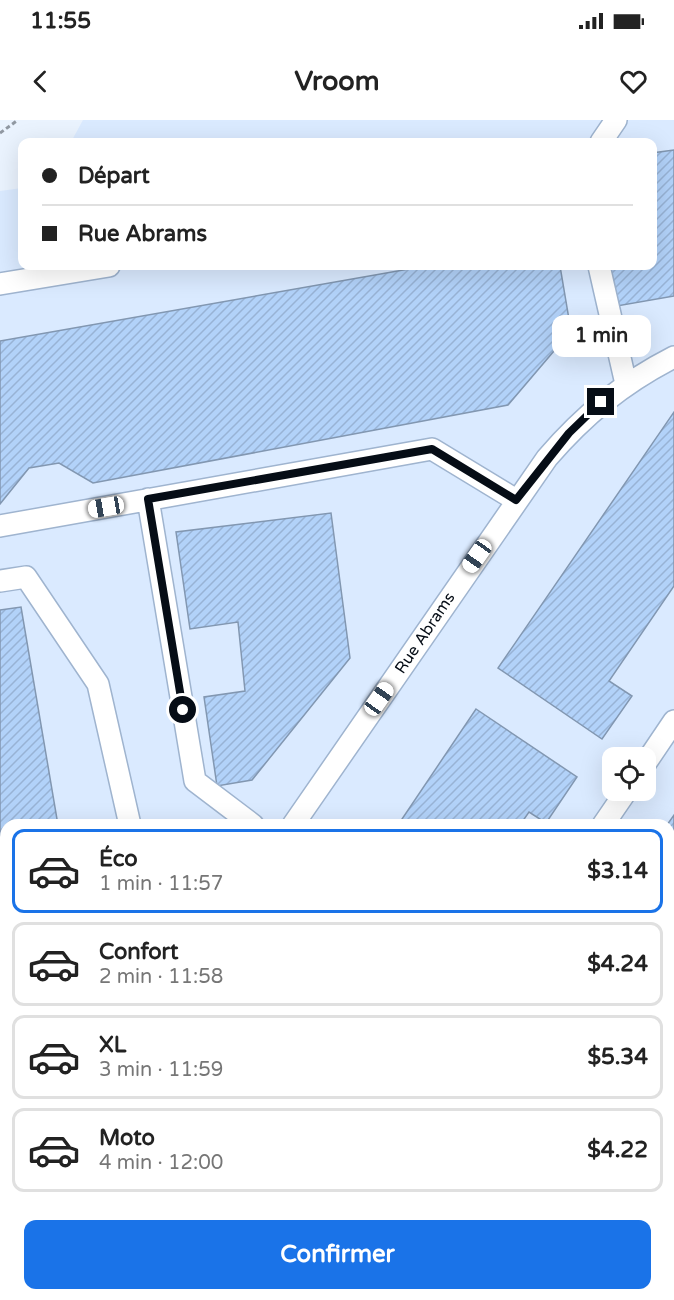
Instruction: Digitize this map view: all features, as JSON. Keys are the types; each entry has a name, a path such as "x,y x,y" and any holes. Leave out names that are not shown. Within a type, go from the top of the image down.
{"street":[{"path":"604,138 616,120"},
{"path":"0,284 85,270"},
{"path":"600,270 626,384"},
{"name":"Rue Abrams","path":"297,819 516,500 569,433 589,412 626,384 674,357"},
{"path":"0,526 432,449 516,500"},
{"path":"148,499 195,781 245,819"},
{"path":"0,581 26,577 98,684 129,819"},
{"path":"656,748 674,721"},
{"path":"607,819 619,801"}],"path":[{"path":"0,133 18,120"}],"shaded area":[{"path":"83,120 674,120 674,819 0,819 0,191 18,189 18,270 657,270 657,138 73,138"}],"building":[{"path":"674,150 674,296 617,306 611,270 657,270 657,152"},
{"path":"403,270 561,270 571,331 508,405 93,483 59,463 29,468 0,504 0,341"},
{"path":"674,412 674,586 609,681 632,696 602,739 498,668"},
{"path":"331,513 350,658 252,780 217,786 204,697 245,691 238,622 190,629 176,532"},
{"path":"21,607 57,819 0,819 0,610"},
{"path":"476,709 577,777 549,819 540,819 529,812 524,819 402,819"}],"route":[{"path":"183,710 148,499 432,449 516,500 547,458 601,402"}]}
